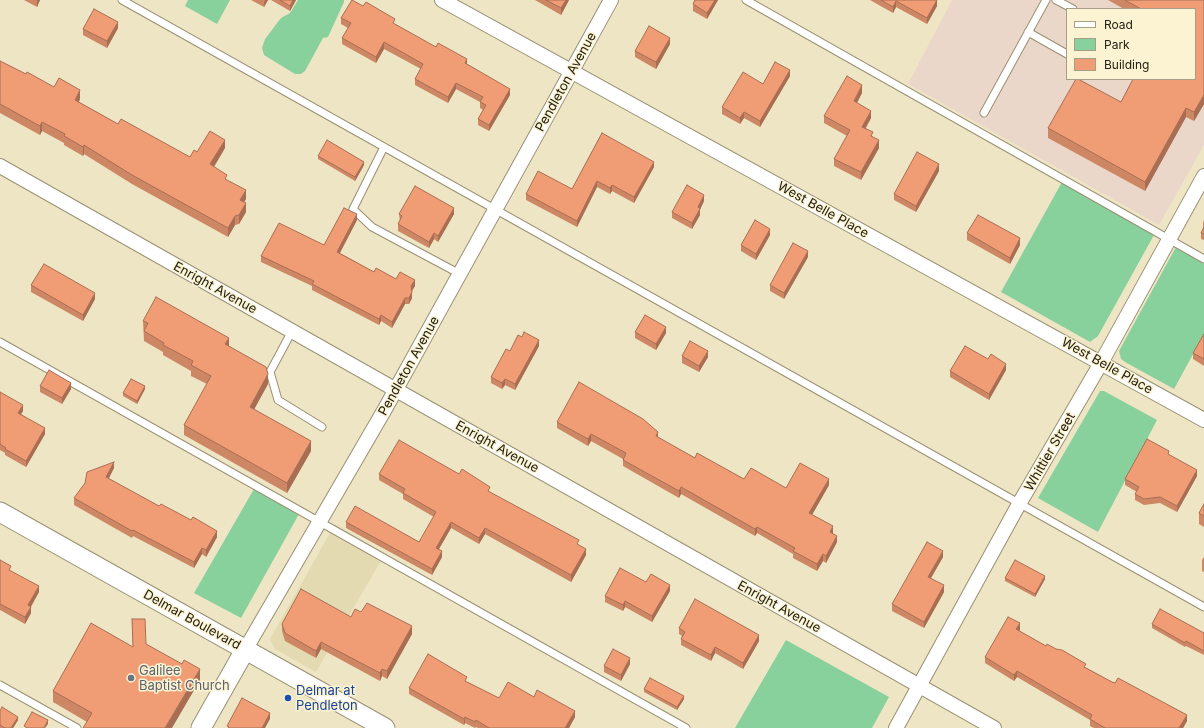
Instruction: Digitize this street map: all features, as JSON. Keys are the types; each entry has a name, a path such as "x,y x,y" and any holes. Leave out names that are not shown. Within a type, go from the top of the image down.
{"main road":[{"name":"Delmar Boulevard","path":"0,512 385,728"},
{"name":"Pendleton Avenue","path":"201,728 245,650"}],"street":[{"name":"West Belle Place","path":"442,0 571,73 1204,420"},
{"name":"Pendleton Avenue","path":"245,650 396,390 611,0"},
{"name":"Enright Avenue","path":"0,166 994,728"},
{"name":"Whittier Street","path":"896,728 1019,504 1102,363 1204,176"}],"lane":[{"path":"122,0 1204,607"},
{"path":"746,0 1204,258"},
{"path":"984,113 1046,0"},
{"path":"1056,0 1071,8"},
{"path":"1028,32 1066,53"},
{"path":"384,147 353,209 372,227 460,274"},
{"path":"292,331 270,372 278,400 322,427"},
{"path":"0,342 686,728"},
{"path":"0,685 78,728"}],"shaded area":[{"path":"952,0 1204,0 1204,145 1159,225 908,84"},
{"path":"335,524 385,554 316,672 275,649 270,639"}],"green space":[{"path":"188,0 230,0 217,24 185,6"},
{"path":"298,0 344,0 344,2 328,37 323,38 305,71 301,74 295,74 264,55 262,48 265,39 281,18 290,13"},
{"path":"1062,182 1154,235 1098,336 1090,342 1001,292"},
{"path":"1176,247 1204,263 1204,334 1174,389 1125,362 1121,359 1119,351"},
{"path":"1100,391 1104,391 1157,420 1098,532 1038,498"},
{"path":"254,489 299,514 241,618 194,593"},
{"path":"786,640 889,697 872,728 735,728"}],"building":[{"path":"280,0 293,0 290,6"},
{"path":"352,0 363,6 366,2 395,19 393,23 436,47 438,43 467,59 465,63 510,89 489,125 478,119 486,105 480,102 483,97 456,83 448,97 415,79 423,64 384,42 376,57 342,38 351,23 341,18"},
{"path":"546,0 566,0 561,8"},
{"path":"695,0 715,0 707,13 693,4"},
{"path":"881,0 937,0 927,18 896,1 893,7"},
{"path":"1125,0 1204,0 1204,95 1194,112 1186,108 1145,182 1048,128 1075,80 1080,80 1121,102 1132,80 1196,80 1196,8 1139,8"},
{"path":"94,9 118,22 107,41 83,29"},
{"path":"649,26 670,38 656,62 635,51"},
{"path":"0,61 26,74 27,72 54,87 59,78 80,90 75,100 118,124 121,119 190,157 194,150 197,152 210,131 225,140 210,164 227,175 225,179 246,190 240,200 246,203 239,215 235,216 228,228 132,175 84,145 83,147 64,136 65,134 42,122 40,126 0,104"},
{"path":"775,62 790,70 760,121 744,112 740,118 722,107 743,72 763,84"},
{"path":"847,76 862,85 854,101 871,111 862,127 873,132 871,136 879,140 861,172 834,159 850,130 824,116"},
{"path":"602,133 654,162 634,197 612,185 610,188 597,181 577,221 526,194 538,171 572,189"},
{"path":"327,140 364,162 355,177 318,156"},
{"path":"917,152 939,164 916,206 894,194"},
{"path":"687,185 704,195 698,207 700,209 692,223 672,212"},
{"path":"415,186 454,208 438,236 434,233 429,242 398,224 402,216 399,214"},
{"path":"344,208 357,214 337,252 374,272 376,268 396,279 400,272 415,280 411,286 412,292 409,298 405,298 392,322 381,315 379,319 312,284 314,281 261,256 279,223 324,245"},
{"path":"978,215 1020,238 1010,258 967,233"},
{"path":"755,220 770,229 756,254 741,245"},
{"path":"1204,227 1204,234 1201,233"},
{"path":"793,243 808,251 784,293 770,285"},
{"path":"44,264 95,293 83,315 31,285"},
{"path":"156,297 229,338 225,344 266,367 268,374 250,407 311,441 287,483 184,425 211,376 191,365 193,361 163,345 164,343 144,331 148,323 143,321"},
{"path":"645,315 666,327 656,344 635,332"},
{"path":"524,332 539,340 515,384 505,379 502,383 491,377 506,349 510,351 518,335 522,337"},
{"path":"1204,334 1204,359 1193,353"},
{"path":"690,341 708,351 699,366 682,356"},
{"path":"965,346 988,359 991,354 1006,364 989,394 950,371"},
{"path":"49,370 71,383 62,398 40,386"},
{"path":"131,379 145,386 137,401 123,393"},
{"path":"579,382 643,419 658,432 656,436 695,458 697,453 744,479 751,468 786,488 800,463 829,479 809,513 833,526 830,532 837,536 826,556 823,554 817,564 793,551 795,548 757,527 755,529 681,487 679,491 623,460 626,453 591,434 588,439 557,422"},
{"path":"0,392 23,405 18,413 45,428 26,461 5,449 6,448 0,444"},
{"path":"1147,439 1169,451 1168,454 1197,470 1177,506 1160,497 1144,499 1135,494 1139,487 1125,479"},
{"path":"399,440 459,474 462,469 490,487 488,491 579,540 577,544 586,549 571,575 485,528 479,538 451,522 436,548 442,551 432,569 346,522 355,506 419,542 436,512 403,493 405,489 379,474"},
{"path":"114,462 106,477 159,506 161,504 191,520 193,517 217,531 206,550 202,548 194,562 133,530 132,531 74,498 85,483 87,472"},
{"path":"1204,504 1204,516 1199,513"},
{"path":"927,542 943,551 928,577 944,585 924,622 892,604"},
{"path":"0,560 11,566 9,570 39,586 28,605 31,607 25,617 0,604"},
{"path":"1015,560 1045,576 1035,594 1005,578"},
{"path":"620,568 646,582 651,574 670,585 652,616 625,601 623,605 605,596"},
{"path":"301,589 351,617 355,609 361,612 367,603 412,626 387,671 382,669 380,673 321,642 316,651 285,633 282,624"},
{"path":"695,599 759,635 743,663 715,647 711,655 681,639 685,632 679,628"},
{"path":"1160,609 1204,633 1204,651 1186,641 1185,643 1152,624"},
{"path":"1008,617 1020,623 1016,629 1046,646 1047,644 1056,649 1062,650 1086,664 1084,667 1115,683 1118,678 1187,715 1179,728 1105,728 1090,719 1092,715 1017,671 1014,675 985,657"},
{"name":"Galilee Baptist Church","path":"132,619 145,619 146,644 182,664 184,660 200,669 165,728 83,728 92,713 53,691 91,623 133,647"},
{"path":"613,649 630,658 621,675 604,666"},
{"path":"428,654 467,677 465,681 499,698 508,682 534,697 537,690 575,711 565,728 489,728 476,720 475,722 465,717 464,719 409,688"},
{"path":"650,678 684,696 677,707 644,689"},
{"path":"242,698 270,713 262,728 228,728 229,727 227,726"},
{"path":"2,707 18,717 11,728 5,728 0,725 0,711"},
{"path":"32,712 48,720 44,728 27,728 24,726"}],"place":[{"name":"Galilee Baptist Church","path":"131,678"},
{"name":"Delmar at Pendleton","path":"288,698"}]}
